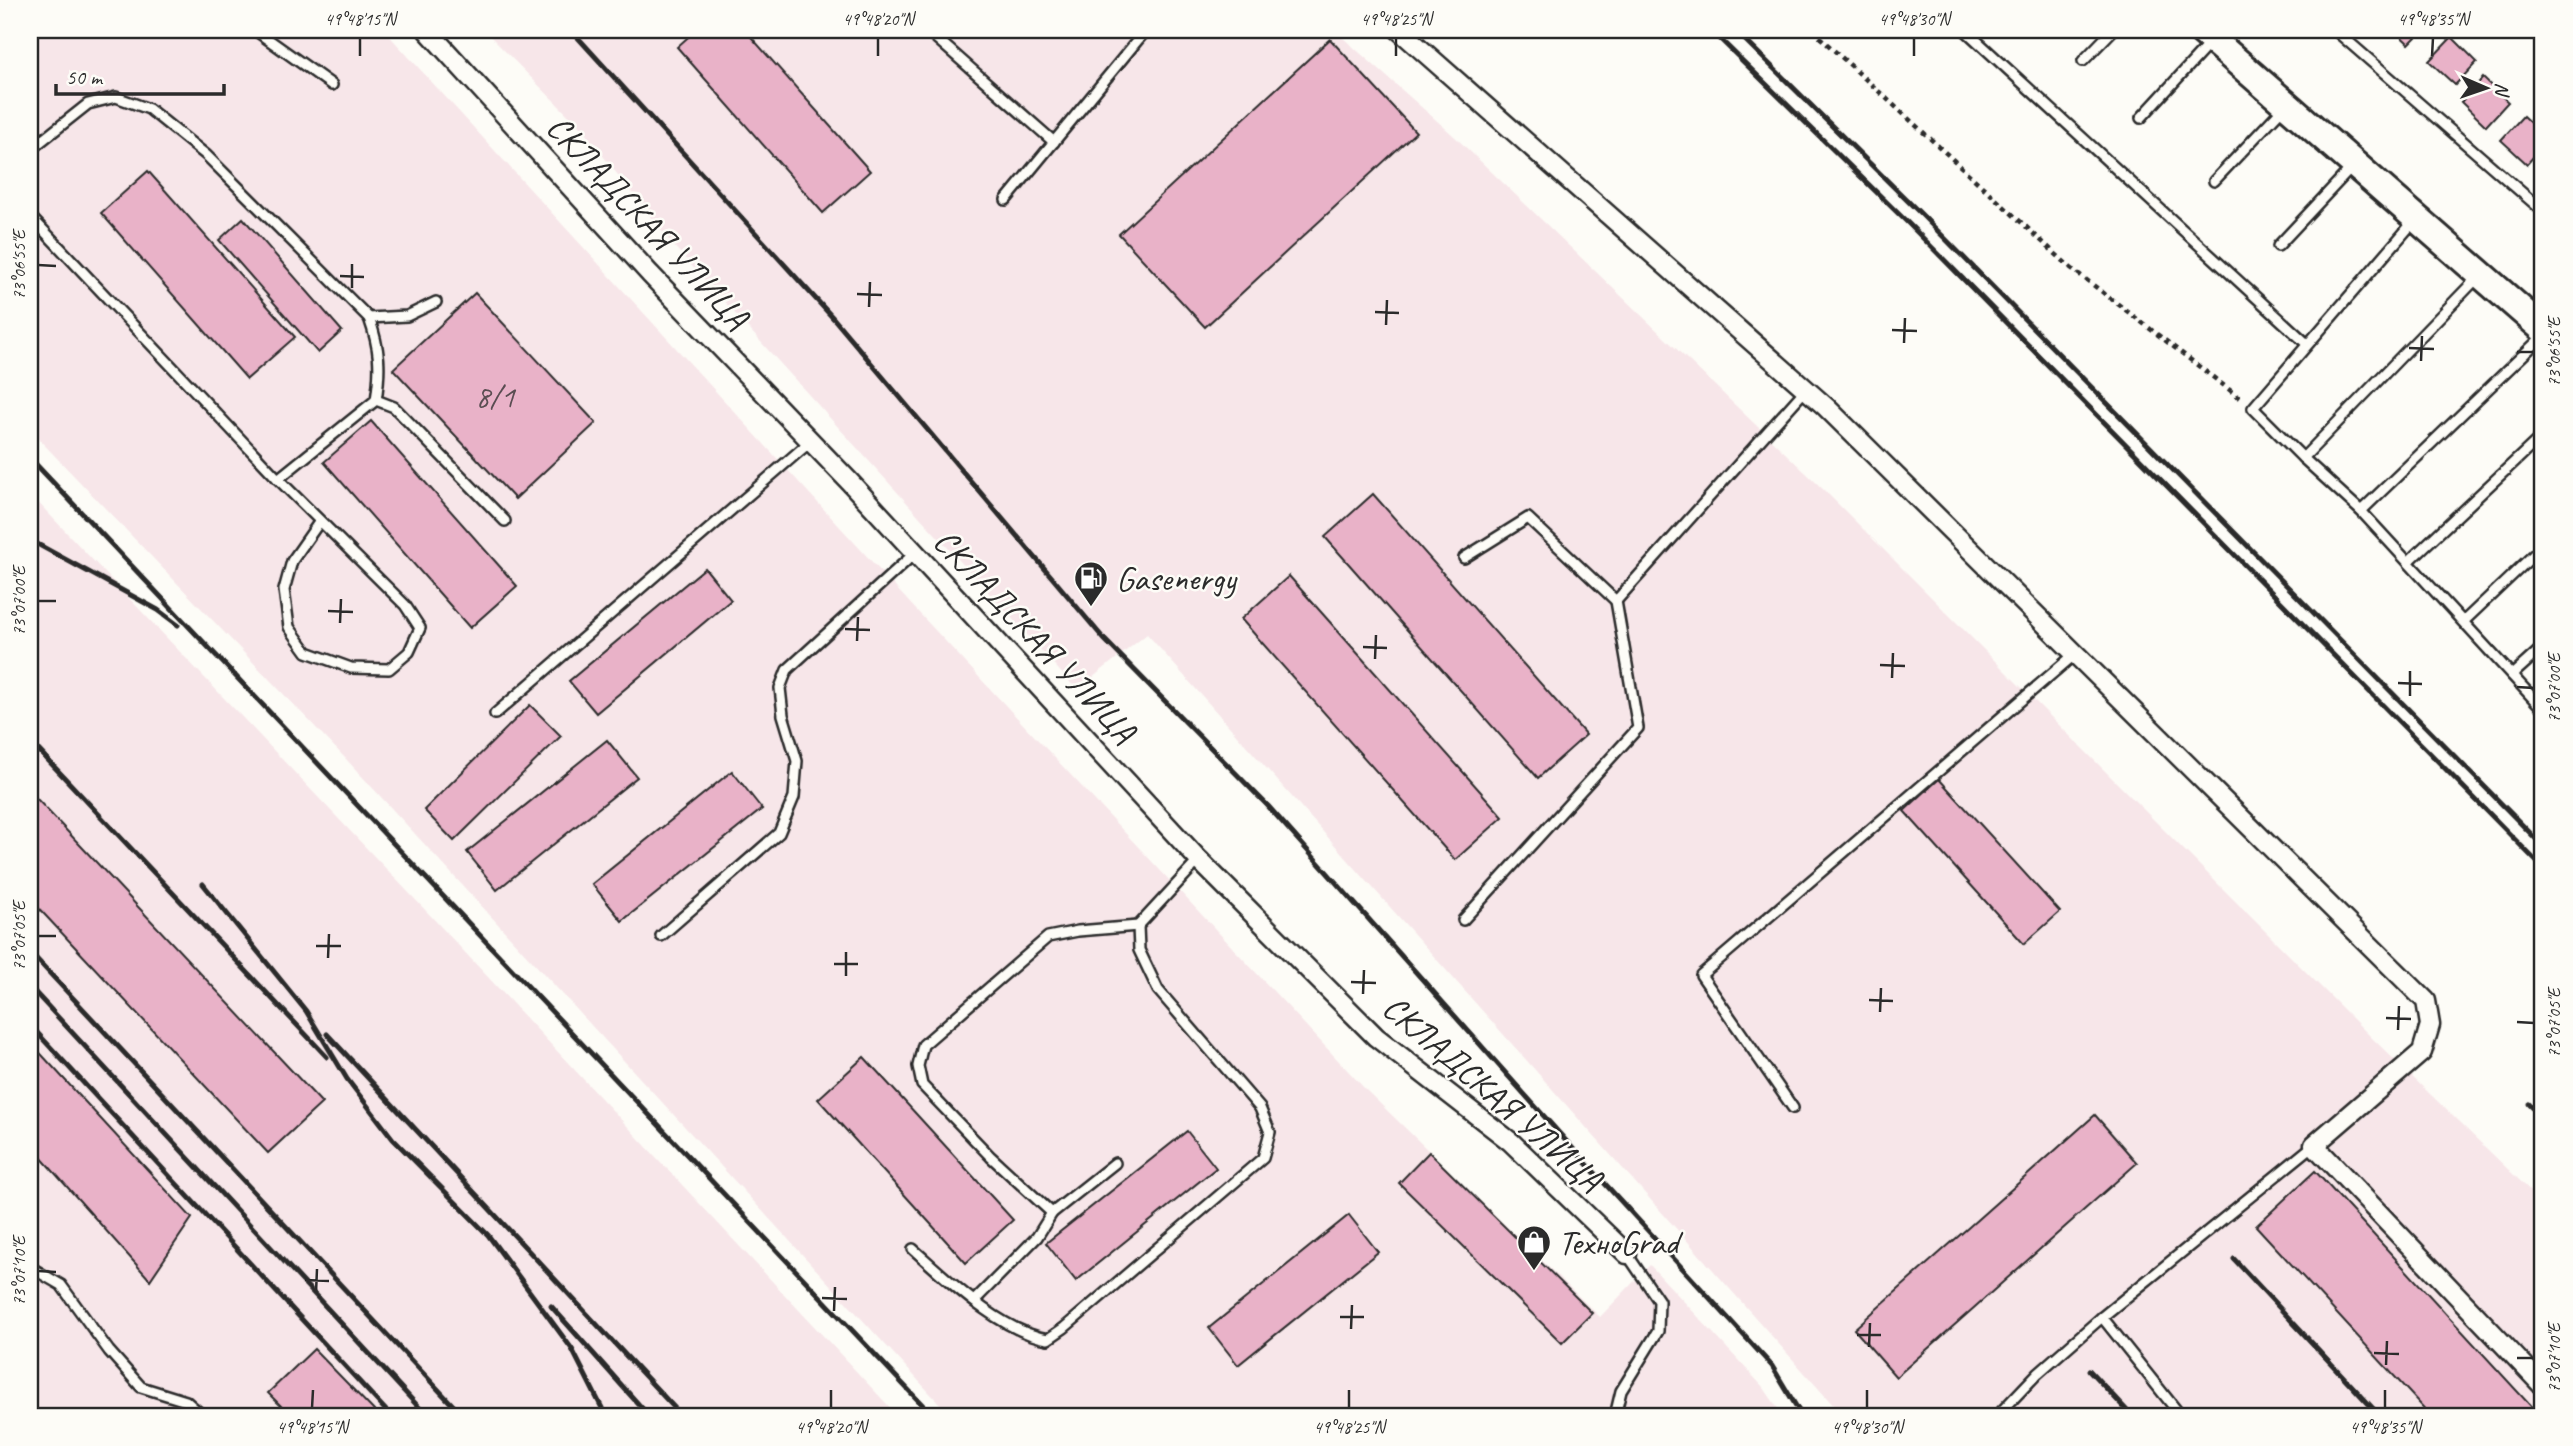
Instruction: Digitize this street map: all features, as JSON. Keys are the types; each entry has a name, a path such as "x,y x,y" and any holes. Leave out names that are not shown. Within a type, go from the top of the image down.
{"street":[{"name":"СКЛАДСКАЯ УЛИЦА","path":"427,30 650,274 811,440 1199,860 1376,1037 1511,1142 1627,1254"},
{"path":"1399,30 1806,389 2426,1001 2430,1025 2422,1052 2314,1144 2543,1385"},
{"path":"2207,35 2543,329"}],"lane":[{"path":"255,30 332,85"},
{"path":"927,30 1054,142"},
{"path":"1006,200 1146,30"},
{"path":"1965,30 2306,344"},
{"path":"2083,61 2113,30"},
{"path":"2335,30 2543,211"},
{"path":"2141,118 2207,35"},
{"path":"30,150 88,104 116,97 149,109 206,155 369,318 377,342 381,369 376,400 278,479"},
{"path":"2214,181 2287,105"},
{"path":"2278,247 2354,165"},
{"path":"30,216 278,479 405,604 420,628 410,652 390,669 351,668 307,652 289,627 284,590 292,561 320,521"},
{"path":"2416,219 2253,408 2361,511 2543,709"},
{"path":"2303,458 2480,274"},
{"path":"369,318 407,316 436,302"},
{"path":"2361,511 2543,336"},
{"path":"1616,601 1806,389"},
{"path":"376,400 394,407 505,521"},
{"path":"2409,561 2543,435"},
{"path":"495,714 811,440"},
{"path":"1463,920 1638,728 1616,601 1528,518 1464,558"},
{"path":"2464,621 2543,546"},
{"path":"661,936 779,833 794,797 797,761 783,715 780,688 787,670 915,552"},
{"path":"2512,675 2543,647"},
{"path":"1793,1108 1701,975 2075,654"},
{"path":"1052,1213 991,1157 922,1085 918,1066 923,1045 1048,937 1078,931 1138,926 1199,860"},
{"path":"913,1249 974,1301 1029,1336 1048,1339 1263,1158 1270,1132 1260,1108 1158,990 1139,950 1138,926"},
{"path":"1997,1416 2038,1373 2102,1317 2314,1144"},
{"path":"974,1301 1037,1237 1052,1213 1115,1163"},
{"path":"1615,1416 1621,1391 1658,1331 1660,1301 1627,1254"},
{"path":"30,1267 61,1285 109,1351 141,1387 186,1401 203,1416"},
{"path":"2102,1317 2181,1416"}],"path":[{"path":"1812,30 2071,268 2253,408"}],"shaded area":[{"path":"30,30 384,30 919,613 1366,1090 1600,1317 1650,1265 1764,1388 1783,1416 951,1416 346,759 30,430"},
{"path":"484,30 1334,30 1453,135 1827,493 2374,1040 2543,1203 2543,1416 1843,1416 1147,634 1077,690 671,243 582,129"},
{"path":"30,494 429,914 898,1416 30,1416"}],"building":[{"path":"696,30 745,30 870,171 823,213 677,47"},
{"path":"2394,30 2423,30 2409,44"},
{"path":"2452,37 2477,62 2455,85 2429,61"},
{"path":"1330,39 1416,132 1205,327 1119,234"},
{"path":"2483,78 2508,102 2486,126 2461,102"},
{"path":"2523,116 2543,135 2543,146 2527,164 2501,140"},
{"path":"148,171 295,337 247,379 101,213"},
{"path":"243,218 342,331 318,353 219,240"},
{"path":"475,293 596,423 515,499 393,369"},
{"path":"371,421 517,586 470,628 324,462"},
{"path":"1373,494 1586,735 1538,778 1325,537"},
{"path":"705,568 731,600 596,713 569,681"},
{"path":"1289,576 1503,817 1455,860 1241,619"},
{"path":"530,705 561,736 454,841 424,810"},
{"path":"607,740 637,777 497,890 467,852"},
{"path":"732,771 762,809 622,921 592,884"},
{"path":"1939,779 2060,912 2024,944 1904,811"},
{"path":"36,798 322,1103 268,1153 30,899 30,804"},
{"path":"30,1042 192,1218 150,1280 30,1145"},
{"path":"864,1057 1013,1220 966,1263 818,1099"},
{"path":"2095,1115 2137,1163 1896,1377 1854,1329"},
{"path":"1187,1131 1216,1168 1076,1281 1046,1243"},
{"path":"1429,1152 1592,1313 1562,1343 1399,1183"},
{"path":"2315,1171 2540,1416 2431,1416 2256,1226"},
{"path":"1349,1215 1378,1252 1238,1365 1209,1328"},
{"path":"314,1349 379,1416 291,1416 268,1393"}],"railway":[{"path":"571,30 834,319 1104,639 1268,806 1575,1151 1772,1366 1802,1416"},
{"path":"1711,30 1909,224 2543,868"},
{"path":"1735,30 1921,214 2543,846"},
{"path":"30,458 933,1416"},
{"path":"30,540 158,610 178,625"},
{"path":"30,741 327,1057"},
{"path":"203,884 306,1011 347,1079 393,1139 488,1235 572,1349 606,1416"},
{"path":"30,952 463,1416"},
{"path":"30,987 427,1416"},
{"path":"30,1025 391,1416"},
{"path":"327,1034 682,1416"},
{"path":"2529,1104 2543,1118"},
{"path":"2234,1259 2380,1416"},
{"path":"551,1306 649,1416"},
{"path":"2089,1370 2132,1416"}],"place":[{"name":"Gasenergy","path":"1091,608"},
{"name":"ТехноGrad","path":"1534,1272"}]}
